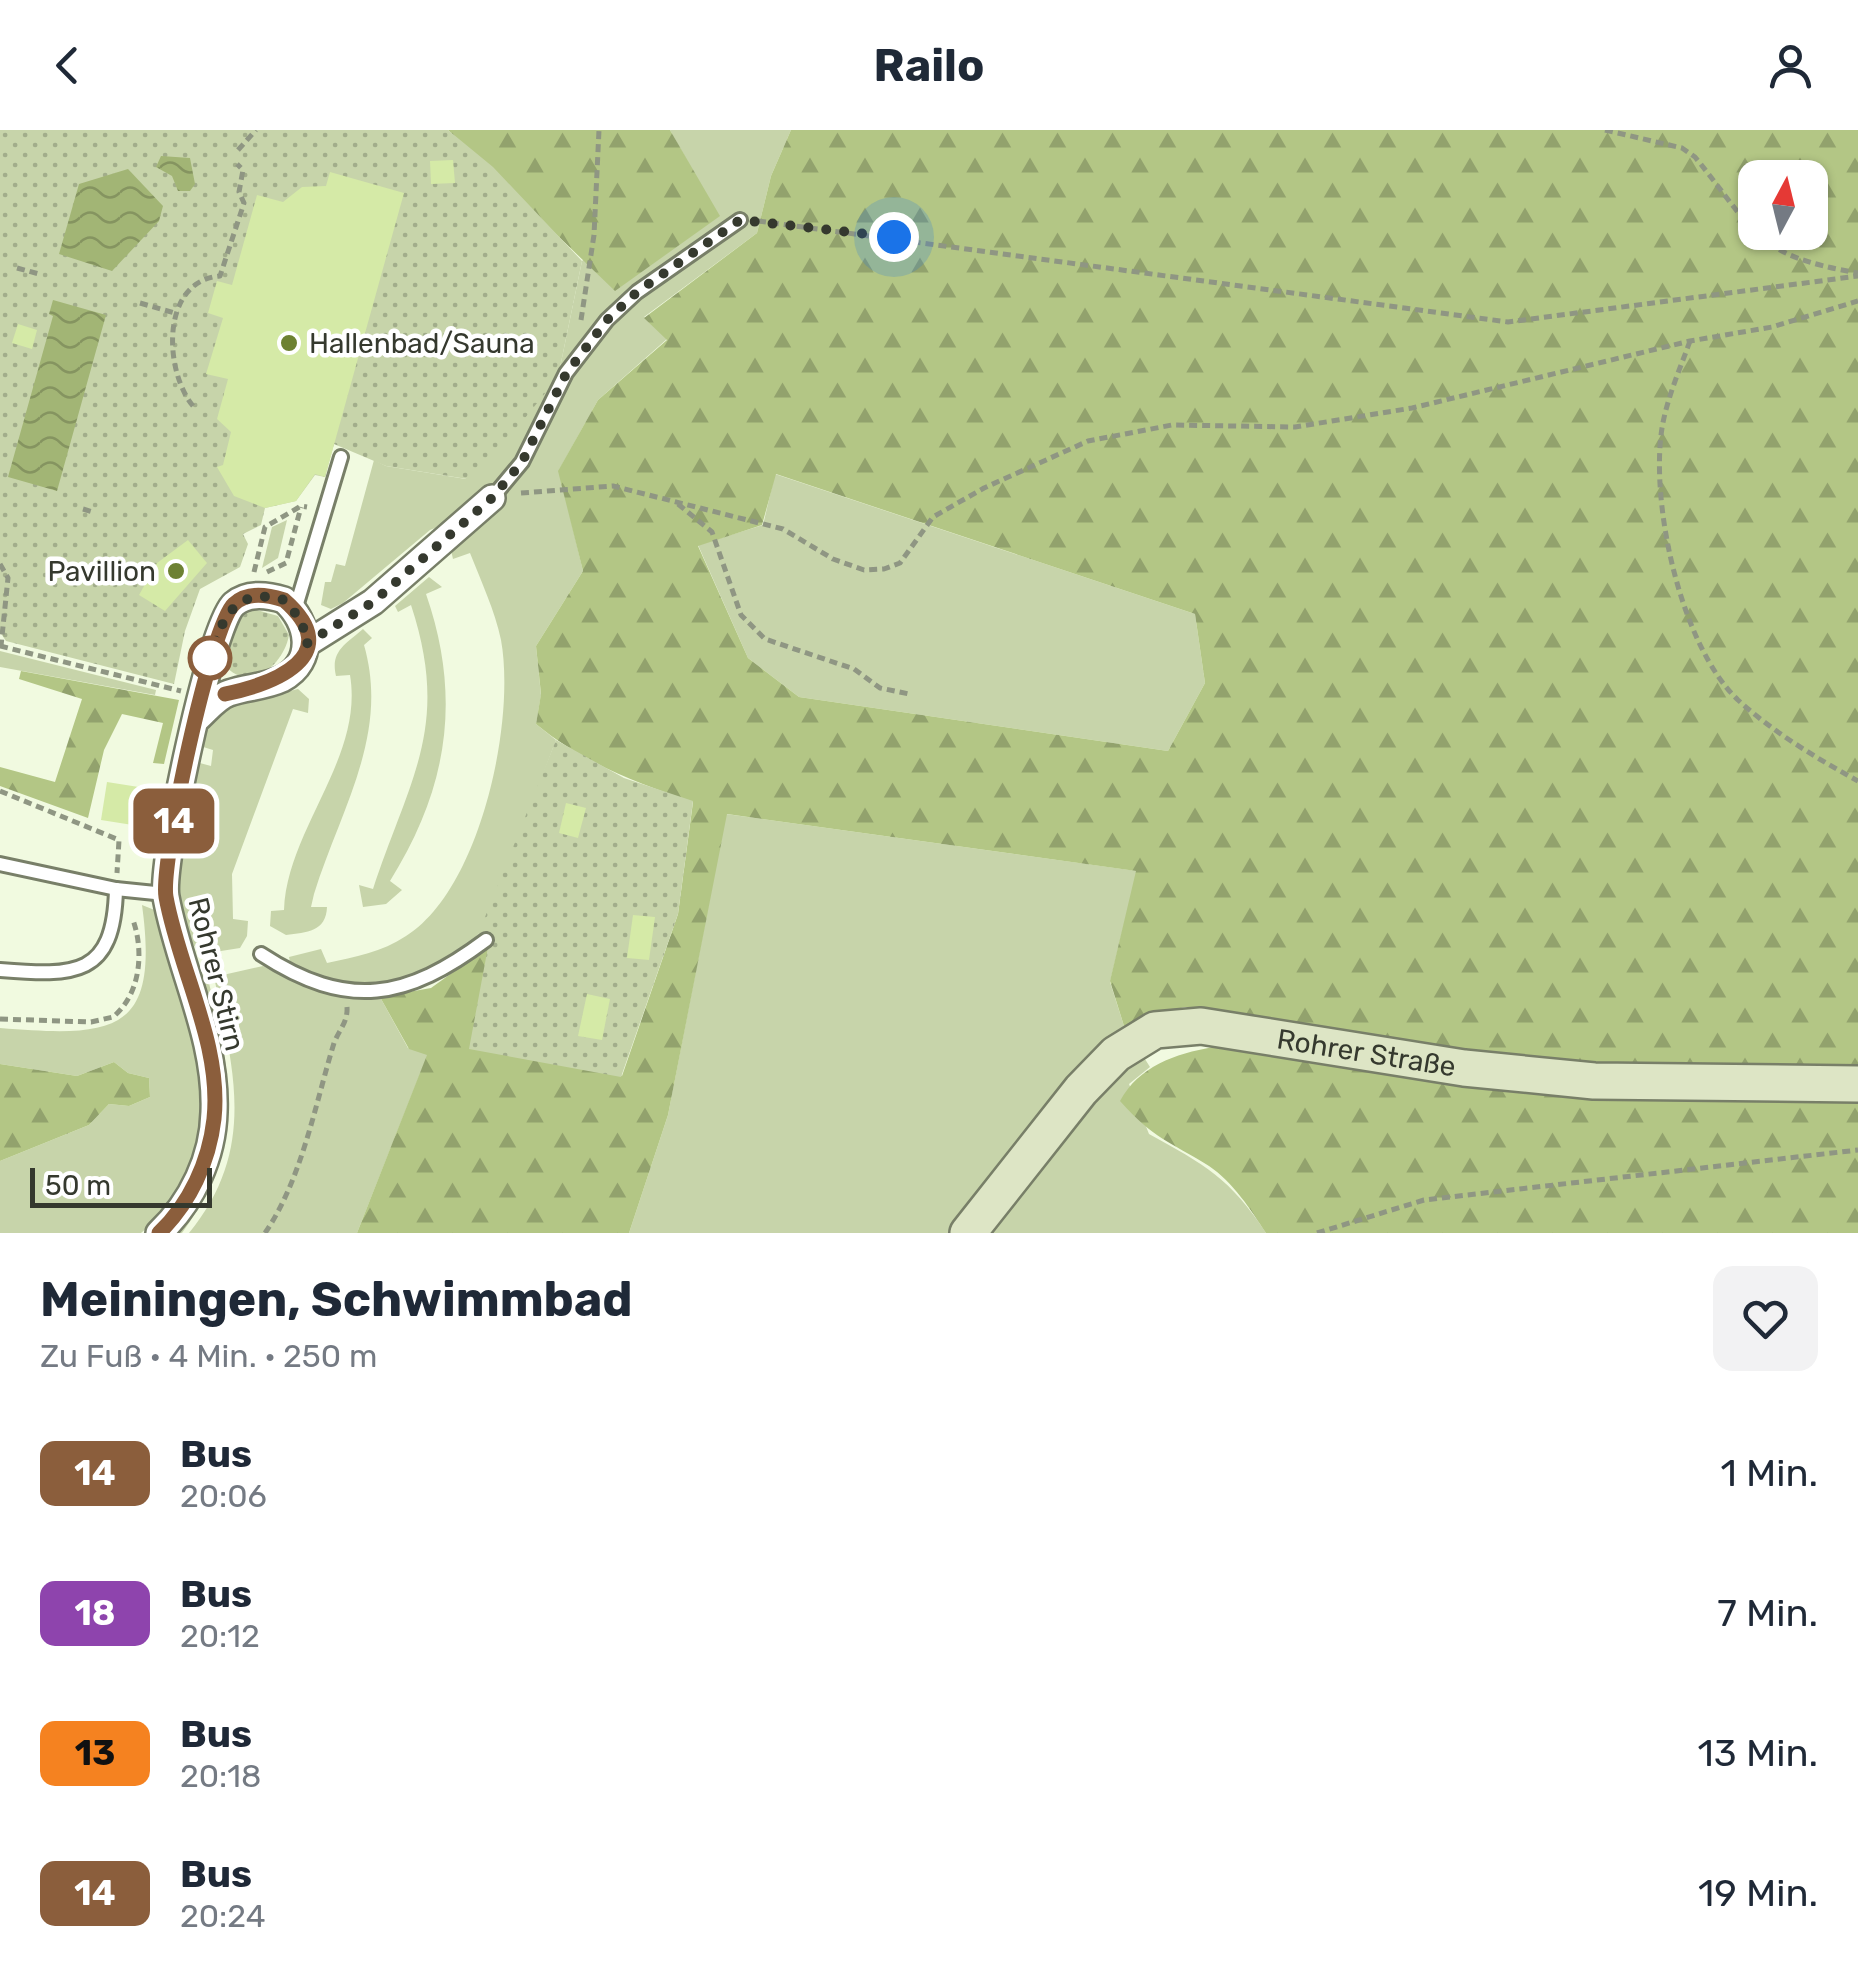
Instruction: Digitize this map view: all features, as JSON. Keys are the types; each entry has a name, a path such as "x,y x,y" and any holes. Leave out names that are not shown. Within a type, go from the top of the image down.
{"main road":[{"name":"Rohrer Straße","path":"968,1233 1082,1090 1116,1054 1155,1030 1201,1026 1464,1068 1594,1081 1858,1084"}],"street":[{"path":"306,644 373,602 492,498"},
{"name":"Rohrer Stirn","path":"159,1233 192,1190 206,1156 214,1117 211,1066 165,894 176,806 219,626 234,603 249,596 268,595 295,610"},
{"path":"198,718 225,694 285,678 295,669 306,644 305,630 295,610"}],"lane":[{"path":"492,498 522,462 545,410 582,351 637,292 740,220"},
{"path":"295,610 341,457"},
{"path":"0,864 116,890 165,894"},
{"path":"0,970 67,972 87,968 110,942 116,890"},
{"path":"262,954 315,983 346,990 413,984 450,968 486,940"}],"path":[{"path":"238,150 256,130"},
{"path":"582,351 579,336 594,235 599,130"},
{"path":"1605,130 1682,148 1764,244 1786,256 1858,274"},
{"path":"193,406 182,392 172,360 178,314 196,283 220,276 244,203 240,192 242,170 236,164"},
{"path":"740,220 780,221 1508,322 1858,274"},
{"path":"17,268 39,274"},
{"path":"492,498 554,488 613,486 783,530 833,559 864,570 884,569 900,563 933,517 984,488 1088,441 1172,425 1295,427 1392,411 1690,340 1772,327 1858,300"},
{"path":"140,304 178,314"},
{"path":"1690,340 1662,429 1663,496 1680,601 1702,646 1735,697 1779,732 1858,781"},
{"path":"672,500 712,532 741,615 765,639 854,669 880,688 909,694"},
{"path":"301,506 286,563 254,578 264,527 301,506 324,512"},
{"path":"83,508 93,512"},
{"path":"0,564 8,578 0,646 180,690"},
{"path":"0,791 119,840 116,890 131,914 140,957 134,983 119,1012 90,1022 0,1019"},
{"path":"264,1233 283,1198 337,1036 348,1018 346,990"},
{"path":"1317,1233 1424,1200 1858,1150"}],"shaded area":[{"path":"0,130 448,130 493,167 582,261 558,377 485,468 467,479 386,466 334,444 325,477 315,475 296,501 265,508 261,525 243,534 248,544 240,567 200,589 185,631 174,684 6,641 0,632"},
{"path":"670,130 791,130 771,176 757,233 644,317 667,339 598,400 559,470 583,571 536,646 541,695 536,724 556,740 484,924 456,955 412,976 363,983 338,981 291,967 289,957 321,949 327,963 378,950 406,936 432,913 454,882 473,844 497,758 503,714 501,640 470,553 453,559 445,524 430,530 343,603 331,609 321,605 325,582 331,582 336,564 345,566 374,460 386,466 466,479 558,377 582,261 689,164"},
{"path":"775,474 1195,614 1205,683 1168,751 799,697 748,658 698,545 763,525"},
{"path":"287,520 278,558 262,568 272,527"},
{"path":"429,577 442,587 426,594 444,670 446,706 436,777 410,846 390,881 402,890 386,904 363,907 359,885 373,889 412,782 426,719 427,685 411,605 398,612 395,606"},
{"path":"253,609 278,616 289,635 273,666 244,677 224,664 225,642 242,614"},
{"path":"363,629 372,638 364,645 371,710 358,772 311,907 327,907 326,915 314,929 286,935 270,926 271,911 284,910 288,880 298,851 346,735 351,706 350,675 336,676 335,660"},
{"path":"0,651 156,690 155,695 0,667"},
{"path":"298,689 309,699 308,713 293,709 232,874 233,919 248,921 247,936 240,948 202,954 189,938 180,890 183,834 196,762 211,766 213,750 200,746 206,730 226,709"},
{"path":"556,740 624,778 693,801 678,914 621,1077 469,1049 488,947 477,937"},
{"path":"726,814 1137,871 1110,982 1124,1026 1150,1067 1129,1084 1149,1134 1215,1174 1241,1199 1266,1233 629,1233 668,1115"},
{"path":"142,905 157,911 192,1037 199,1080 199,1123 191,1163 172,1200 141,1233 0,1233 0,1161 89,1125 109,1104 129,1106 150,1097 149,1078 128,1073 114,1062 77,1076 0,1064 0,1028 72,1031 99,1027 120,1019 135,1003 143,980 146,948"},
{"path":"263,966 315,990 380,997 408,1048 428,1054 357,1233 189,1233 210,1202 232,1140 233,1077 214,977"},
{"path":"208,979 227,1080 225,1140 203,1201 182,1233 172,1233 207,1179 202,985"}],"green space":[{"path":"448,130 670,130 720,216 615,291"},
{"path":"791,130 1858,130 1858,1071 1548,1063 1186,1007 1149,1014 1124,1026 1110,981 1136,871 727,814 668,1115 629,1233 357,1233 427,1055 409,1049 380,997 431,988 488,947 622,1076 678,914 693,802 610,770 572,750 536,724 541,694 536,646 583,571 558,471 598,400 667,340 644,318 757,233 771,176","holes":["776,474 1195,614 1205,683 1168,751 799,697 748,658 698,546 762,525"]},
{"path":"21,671 179,700 164,764 153,763 163,723 122,714 104,750 88,818 0,786 0,767 55,782 82,699 19,679"},
{"path":"1213,1047 1489,1090 1588,1099 1858,1100 1858,1233 1266,1233 1226,1180 1153,1132 1120,1101 1148,1070 1185,1053"},
{"path":"114,1062 128,1073 149,1078 150,1097 129,1106 109,1104 89,1125 0,1161 0,1064 77,1076"}],"water":[{"path":"161,156 190,158 195,184 190,191 178,191 172,176 156,167"},
{"path":"128,169 163,206 159,221 112,271 59,254 79,184"},
{"path":"53,300 106,315 57,491 8,477 53,316 49,314"}],"building":[{"path":"453,160 455,183 431,184 430,161"},
{"name":"Hallenbad/Sauna","path":"330,172 404,193 325,477 315,474 296,501 265,508 234,496 217,467 223,465 231,432 217,419 228,379 206,374 223,318 208,313 217,281 232,285 257,195 283,202 302,187 326,186"},
{"path":"18,324 37,330 32,349 12,343"},
{"name":"Pavillion","path":"188,540 207,563 165,611 139,595 157,563"},
{"path":"107,782 145,788 139,826 101,820"},
{"path":"566,803 586,808 578,838 559,833"},
{"path":"633,915 655,917 649,960 627,958"},
{"path":"587,994 610,999 602,1040 578,1036"}],"bus line":[{"name":"14","path":"159,1233 192,1190 206,1156 214,1117 211,1066 165,894 180,788 219,626 234,603 249,596 268,595 284,600 295,610 305,630 306,644 295,669 269,684 225,694"}],"place":[{"name":"Hallenbad/Sauna","path":"289,343"},
{"name":"Pavillion","path":"176,571"}],"route":[{"path":"210,658 219,626 234,603 249,596 268,595 284,600 302,621 306,644 373,602 492,498 522,462 566,374 607,320 637,292 740,220 780,221 894,237"}]}
